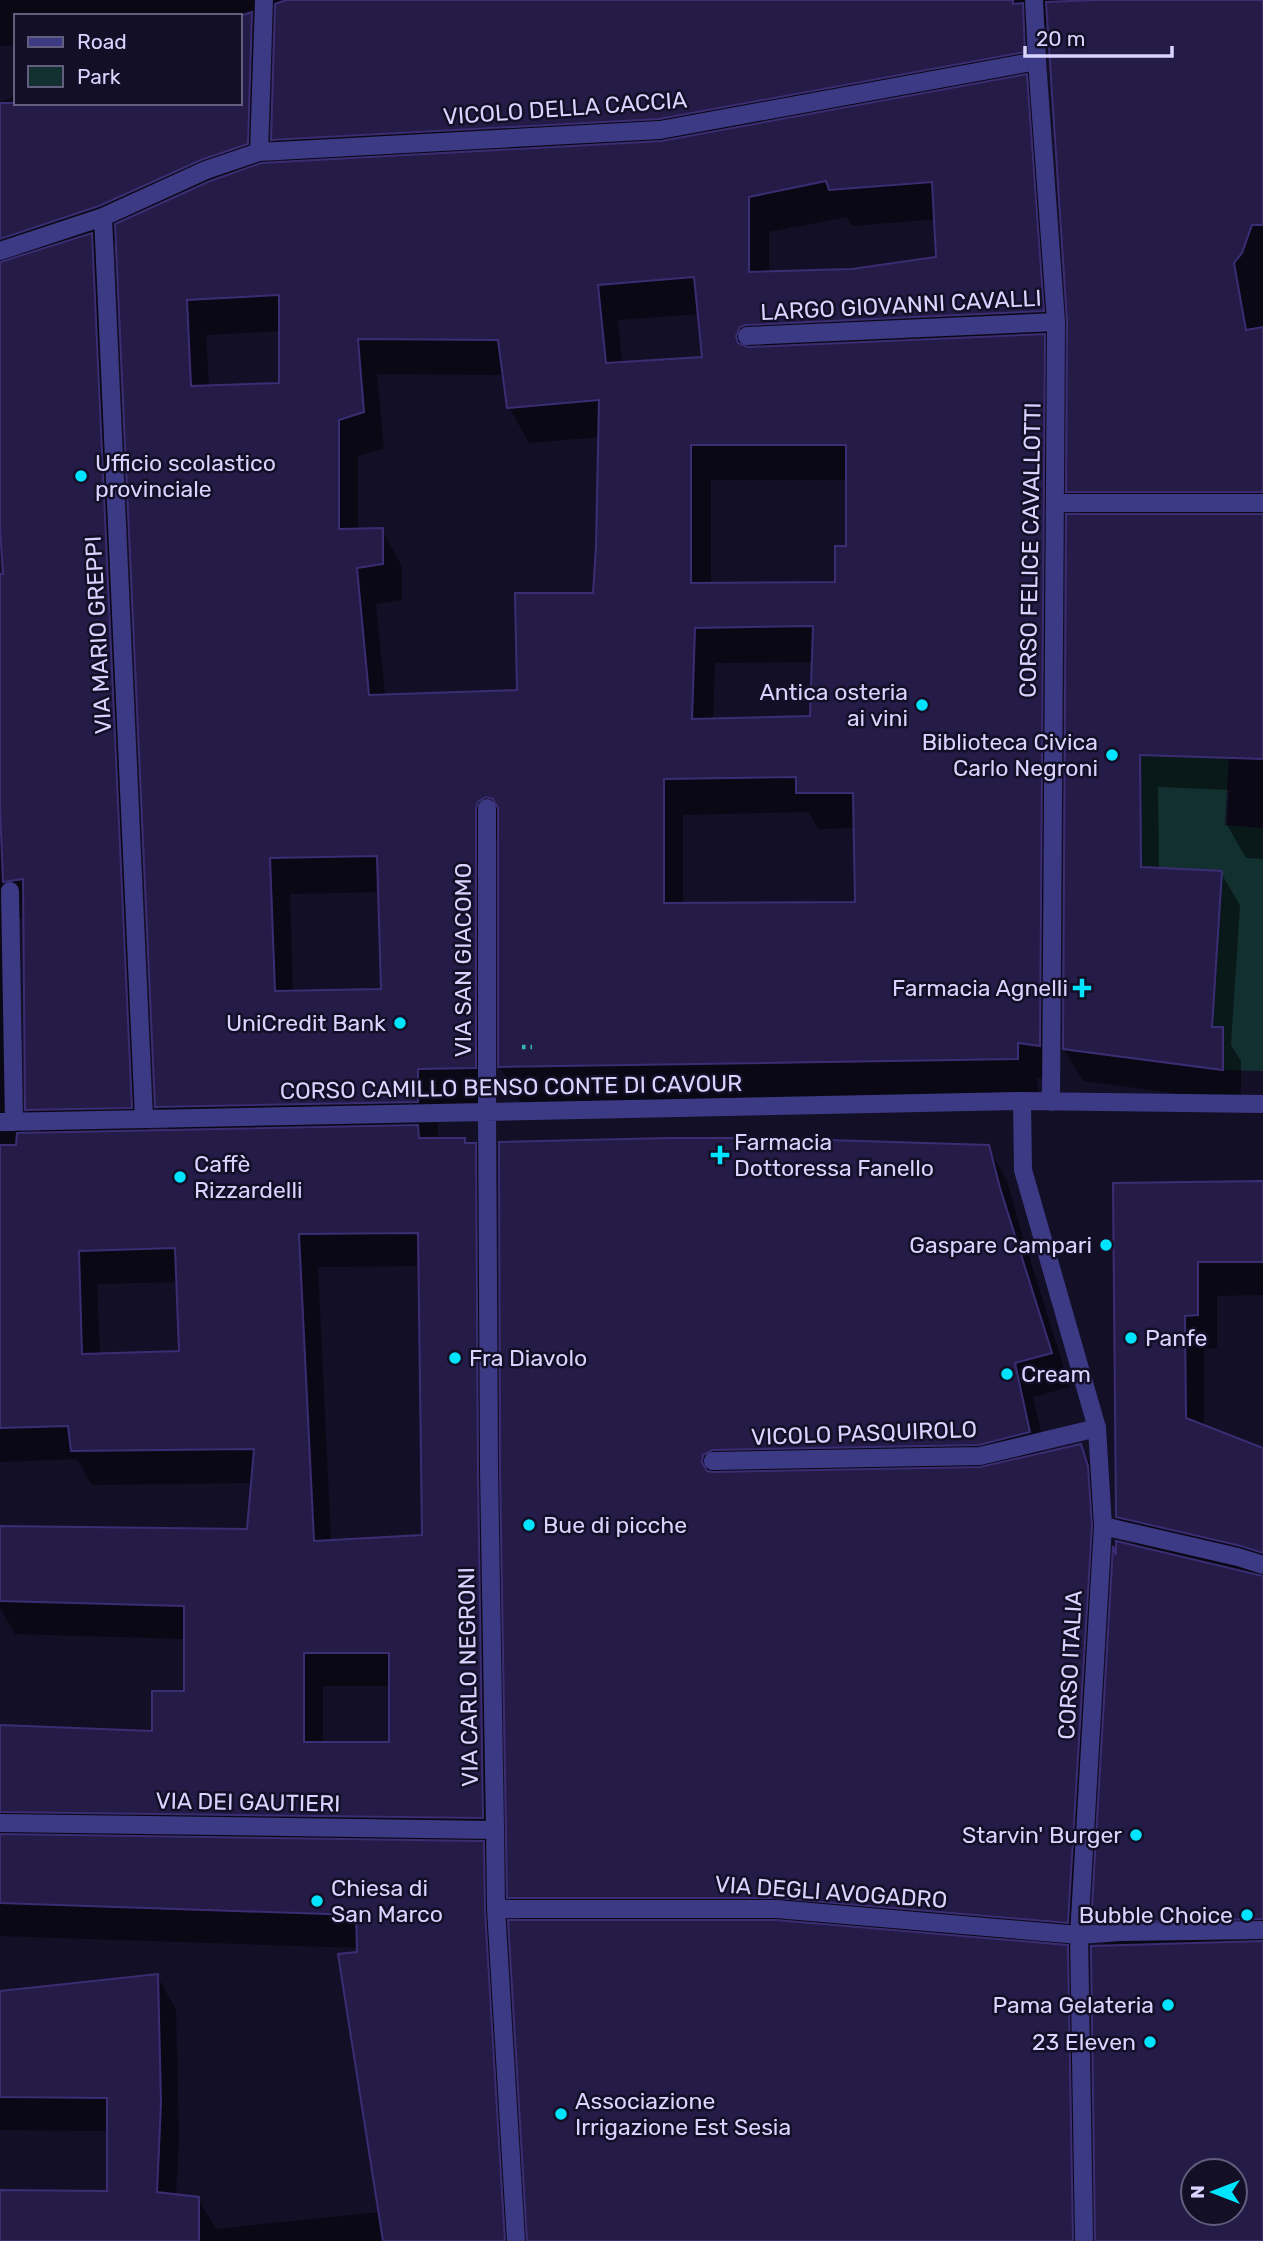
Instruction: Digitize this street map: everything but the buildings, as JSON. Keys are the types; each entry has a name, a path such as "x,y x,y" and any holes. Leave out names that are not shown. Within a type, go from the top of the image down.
{"street":[{"path":"0,251 103,217 206,170 259,152 264,0"},
{"name":"CORSO FELICE CAVALLOTTI","path":"1034,0 1056,322 1051,1102"},
{"name":"VICOLO DELLA CACCIA","path":"259,152 660,130 1037,61"},
{"name":"VIA MARIO GREPPI","path":"103,217 144,1119"},
{"name":"LARGO GIOVANNI CAVALLI","path":"747,336 1056,322"},
{"path":"1055,503 1263,503"},
{"name":"VIA SAN GIACOMO","path":"487,808 487,1111"},
{"path":"7,1122 10,891"},
{"name":"CORSO CAMILLO BENSO CONTE DI CAVOUR","path":"7,1122 1022,1101 1263,1104"},
{"name":"CORSO ITALIA","path":"1022,1101 1023,1170 1097,1428 1103,1526 1079,1935 1084,2241"},
{"name":"VIA CARLO NEGRONI","path":"487,1111 496,1909 516,2241"},
{"name":"VICOLO PASQUIROLO","path":"713,1461 980,1456 1097,1428"},
{"path":"1103,1526 1263,1565"},
{"name":"VIA DEI GAUTIERI","path":"0,1823 495,1830"},
{"name":"VIA DEGLI AVOGADRO","path":"496,1909 776,1909 1079,1935 1263,1930"}],"green space":[{"path":"1140,755 1229,758 1225,825 1263,828 1263,1071 1223,1070 1223,1027 1176,1024 1216,975 1222,871 1190,869 1178,924 1145,899 1141,856"}],"place":[{"name":"Ufficio scolastico provinciale","path":"81,476"},
{"name":"Antica osteria ai vini","path":"922,705"},
{"name":"Biblioteca Civica Carlo Negroni","path":"1112,755"},
{"name":"Farmacia Agnelli","path":"1082,988"},
{"name":"UniCredit Bank","path":"400,1023"},
{"name":"Farmacia Dottoressa Fanello","path":"720,1155"},
{"name":"Caffè Rizzardelli","path":"180,1177"},
{"name":"Gaspare Campari","path":"1106,1245"},
{"name":"Panfe","path":"1131,1338"},
{"name":"Fra Diavolo","path":"455,1358"},
{"name":"Cream","path":"1007,1374"},
{"name":"Bue di picche","path":"529,1525"},
{"name":"Starvin' Burger","path":"1136,1835"},
{"name":"Chiesa di San Marco","path":"317,1901"},
{"name":"Bubble Choice","path":"1247,1915"},
{"name":"Pama Gelateria","path":"1168,2005"},
{"name":"23 Eleven","path":"1150,2042"},
{"name":"Associazione Irrigazione Est Sesia","path":"561,2114"}]}
